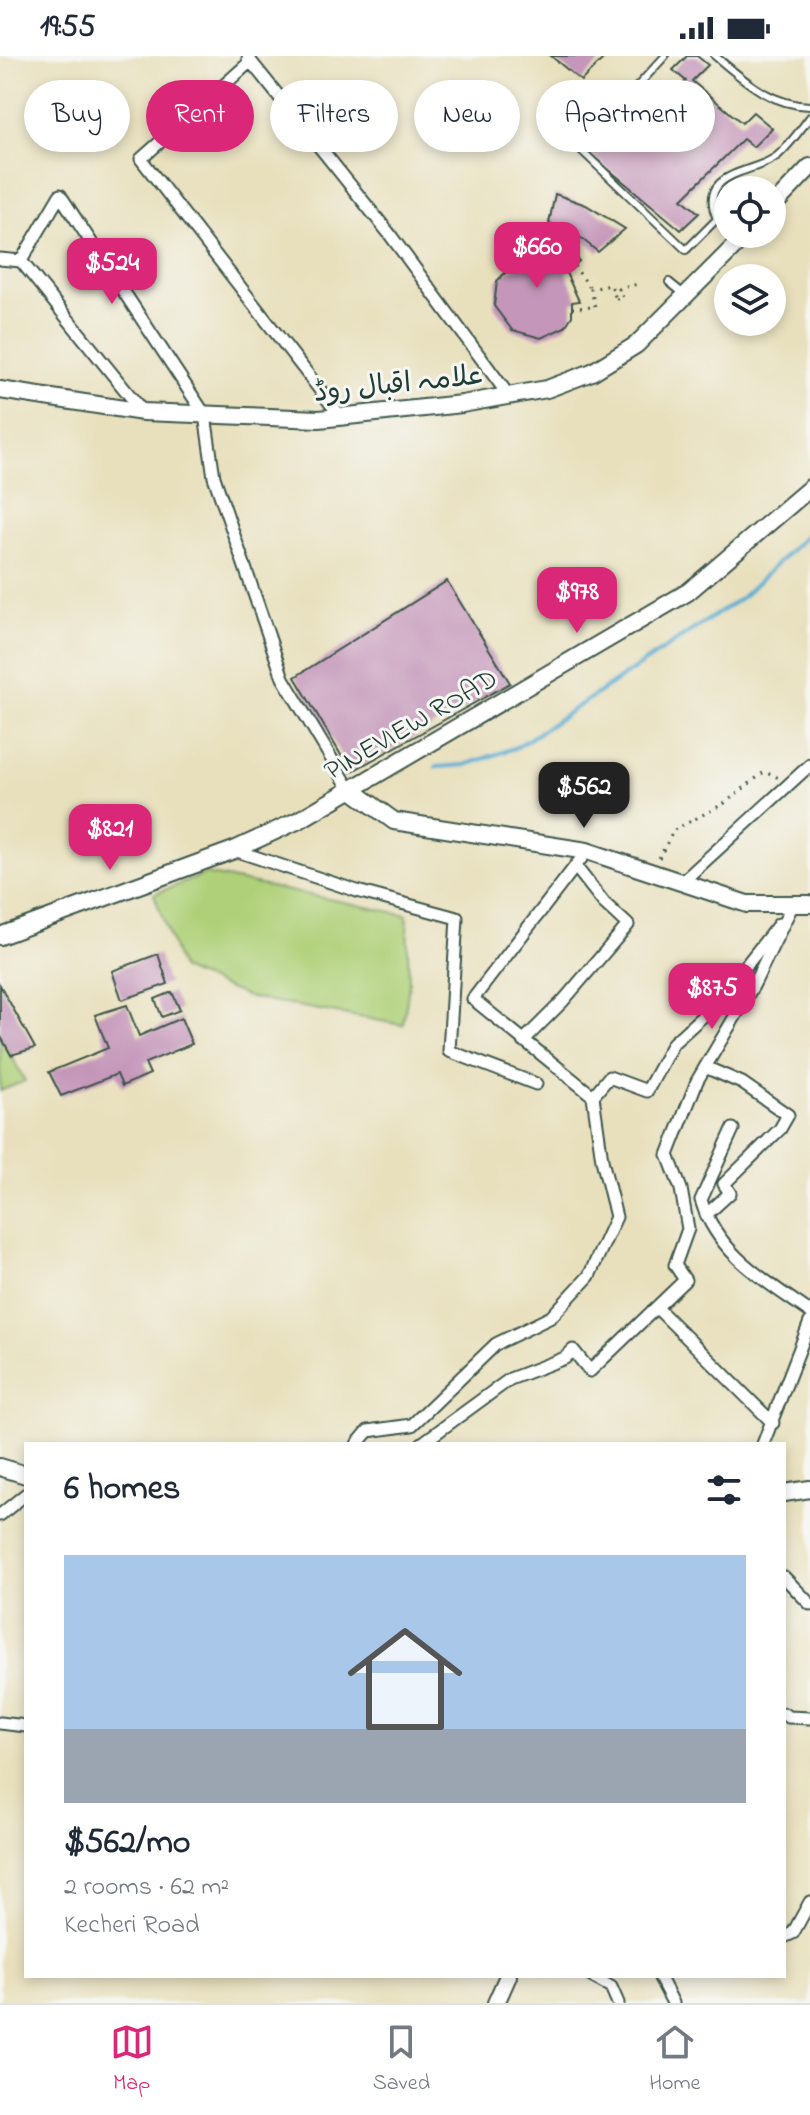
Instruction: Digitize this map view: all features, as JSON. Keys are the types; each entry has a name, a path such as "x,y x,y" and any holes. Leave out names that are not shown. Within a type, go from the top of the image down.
{"street":[{"path":"341,417 141,159 249,59 388,232 509,396"},
{"path":"786,192 810,167"},
{"path":"21,261 60,195 205,415 214,477 283,678 349,788 394,821 587,851 747,904 802,904"},
{"name":"علامہ اقبال روڈ","path":"0,390 143,412 341,417 547,389 616,360 688,297 734,248"},
{"path":"0,259 21,261 143,412"},
{"name":"PINEVIEW ROAD","path":"2,930 234,850 299,820 688,592 810,488"},
{"path":"682,882 810,765"},
{"path":"234,850 357,891 457,918 449,1051 536,1084"},
{"path":"359,1442 368,1431 412,1425 496,1344 551,1317 589,1276 616,1217 602,1160 593,1096 473,999 587,851"},
{"path":"523,1041 563,1001 628,925 604,903 575,866"},
{"path":"424,1442 510,1379 565,1358 573,1350 590,1371 685,1280 675,1265 688,1229 681,1189 668,1155 705,1067 802,904"},
{"path":"593,1096 609,1077 647,1091 673,1043 714,1006 802,904"},
{"path":"705,1067 742,1083 788,1115 780,1129 724,1184 730,1193 706,1215"},
{"path":"733,1129 701,1200 706,1215 733,1258 810,1312"},
{"path":"658,1309 773,1423"},
{"path":"764,1442 810,1322"},
{"path":"0,1467 24,1474"},
{"path":"786,1493 810,1489"},
{"path":"0,1515 24,1496"},
{"path":"786,1579 810,1604"},
{"path":"786,1716 810,1718"},
{"path":"0,1723 24,1726"},
{"path":"786,1936 793,1933 810,1902"},
{"path":"496,2003 507,1978"},
{"path":"595,1978 611,1987 618,2003"},
{"path":"660,1978 673,2003"}],"lane":[{"path":"665,56 580,149 686,250 717,219 713,211 716,189 734,172 775,158 810,117"},
{"path":"715,56 760,94 793,106 810,106"},
{"path":"669,282 688,297"}],"path":[{"path":"572,308 595,307 591,289 574,266"},
{"path":"591,289 611,285 616,299 623,298 619,289 638,284"},
{"path":"651,872 674,830 725,803 764,772 790,782"}],"green space":[{"path":"206,874 407,915 409,985 403,1025 248,997 181,969 154,894"},
{"path":"0,1035 25,1081 0,1091"}],"building":[{"path":"551,56 606,56 580,80"},
{"path":"687,56 697,56 708,65 693,80 685,80 673,70"},
{"path":"715,100 742,123 753,112 772,128 753,147 743,139 682,199 699,213 681,230 589,153 715,152"},
{"path":"555,194 586,205 625,229 598,252 576,234 549,223"},
{"path":"530,240 559,246 579,261 566,273 579,301 572,302 572,316 565,327 541,338 512,330 494,306 497,281 506,272 519,267 513,244"},
{"path":"447,581 510,683 351,772 295,677"},
{"path":"158,954 168,984 122,1000 112,971"},
{"path":"0,985 35,1048 11,1055 0,1035"},
{"path":"172,992 180,1010 162,1017 155,999"},
{"path":"127,1005 139,1036 181,1018 192,1044 145,1063 150,1074 122,1086 117,1074 61,1096 49,1072 108,1048 95,1015"}],"waterway":[{"path":"436,767 465,765 517,747 741,598 810,532"}]}
